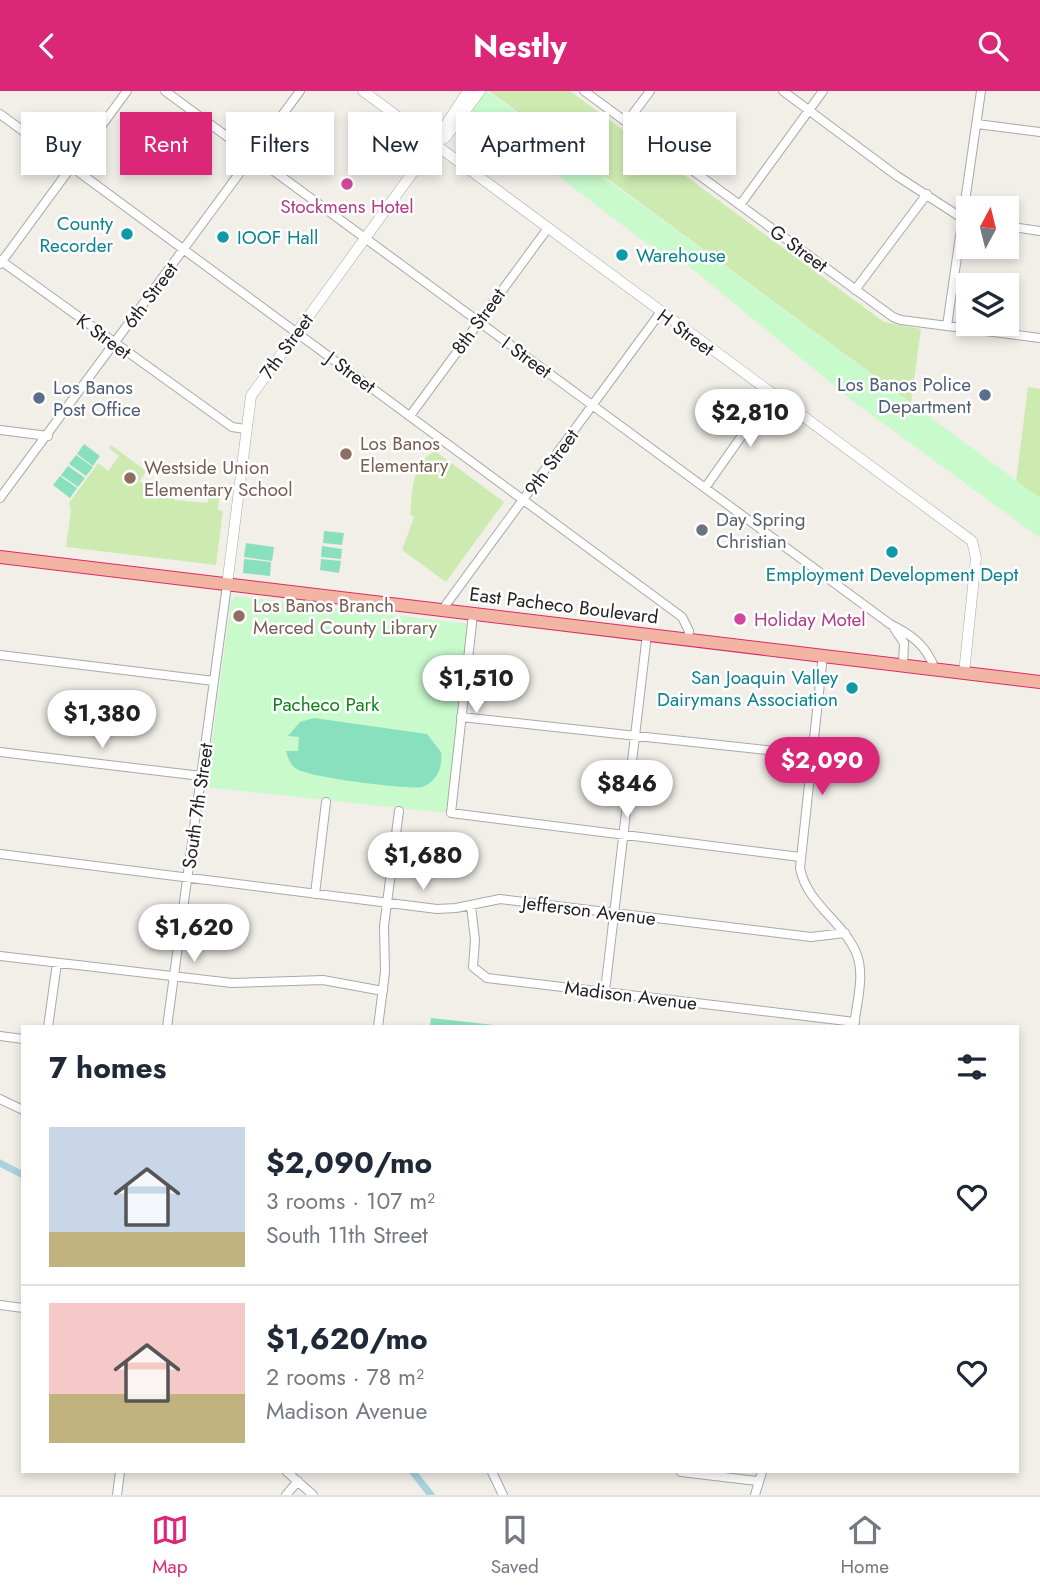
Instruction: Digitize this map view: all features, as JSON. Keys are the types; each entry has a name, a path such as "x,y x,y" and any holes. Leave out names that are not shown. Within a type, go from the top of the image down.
{"highway":[{"name":"East Pacheco Boulevard","path":"0,557 1040,682"}],"street":[{"path":"106,120 127,91"},
{"name":"I Street","path":"165,91 226,136"},
{"name":"6th Street","path":"285,112 300,91"},
{"name":"H Street","path":"363,91 392,112"},
{"name":"7th Street","path":"442,131 468,91"},
{"name":"7th Street","path":"442,140 481,91"},
{"name":"G Street","path":"584,91 623,120"},
{"path":"635,112 650,91"},
{"path":"783,91 956,214"},
{"path":"740,205 824,91"},
{"path":"968,196 981,91"},
{"name":"J Street","path":"0,114 21,130"},
{"path":"977,124 1040,132"},
{"name":"H Street","path":"442,149 660,313 972,541 976,558 964,673"},
{"path":"1,262 65,175"},
{"name":"J Street","path":"82,175 682,617 689,631 688,639"},
{"name":"6th Street","path":"0,498 239,175"},
{"name":"I Street","path":"279,175 890,624 909,634 925,648 935,669"},
{"name":"7th Street","path":"227,585 251,396 411,175"},
{"name":"G Street","path":"699,175 855,290 901,320 1040,338"},
{"path":"855,290 927,194"},
{"name":"8th Street","path":"410,416 548,227"},
{"path":"1019,228 1040,231"},
{"path":"947,326 958,259"},
{"name":"K Street","path":"1,262 232,427 245,429"},
{"name":"9th Street","path":"442,610 660,313"},
{"path":"705,488 772,393"},
{"path":"0,430 48,436"},
{"name":"South 7th Street","path":"167,1025 227,585"},
{"path":"473,614 451,813 800,857"},
{"name":"I Street","path":"890,624 904,643 903,665"},
{"path":"605,991 647,634"},
{"path":"0,655 214,681"},
{"path":"823,655 800,857 802,879 807,892 845,933 859,966 855,1024"},
{"path":"461,716 812,755"},
{"path":"0,752 201,776"},
{"path":"315,894 326,802"},
{"path":"378,1025 383,991 386,902 399,811"},
{"name":"Jefferson Avenue","path":"0,854 437,909 471,906 486,900 500,899 811,937 845,933"},
{"name":"Madison Avenue","path":"471,906 475,932 473,967 478,974 487,978 855,1024"},
{"path":"0,956 232,983 323,980 383,991"},
{"path":"48,1025 57,963"},
{"path":"0,1037 21,1039"},
{"path":"0,1099 21,1109"},
{"path":"0,1305 21,1308"},
{"path":"117,1495 120,1473"},
{"path":"288,1473 313,1495"},
{"path":"492,1473 503,1495"},
{"path":"689,1473 757,1481"},
{"path":"755,1495 761,1473"},
{"path":"286,1495 298,1481"}],"green space":[{"path":"487,91 516,112 473,112"},
{"path":"489,91 570,91 599,112 517,112"},
{"path":"609,120 623,130 623,175 684,175 884,322 921,329 911,403 603,175 609,175"},
{"path":"556,175 601,175 1040,498 1040,538 854,402 684,262 646,243"},
{"path":"1028,387 1040,389 1040,498 1016,481"},
{"path":"84,444 100,456 93,466 77,454"},
{"path":"111,445 146,471 140,481 164,499 171,496 171,489 175,489 174,500 208,503 210,491 220,487 218,510 223,511 216,565 66,547 71,510 69,503 98,463 108,471 119,456 109,448"},
{"path":"435,451 504,502 446,582 402,550 414,517 410,514 417,470 427,456"},
{"path":"76,455 93,467 86,476 69,464"},
{"path":"68,466 85,478 78,487 61,475"},
{"path":"60,476 77,488 70,498 53,485"},
{"path":"324,531 344,533 342,545 323,543"},
{"path":"246,543 274,547 272,561 244,557"},
{"path":"322,546 342,549 341,559 321,557"},
{"path":"244,559 271,562 270,576 243,573"},
{"path":"321,559 341,561 339,573 320,570"},
{"name":"Pacheco Park","path":"235,596 469,624 446,813 206,787 231,601"},
{"path":"314,718 427,734 441,752 438,773 427,785 413,787 338,779 297,769 286,751 298,751 299,737 288,736 300,722"},
{"path":"431,1018 494,1025 430,1025"}],"waterway":[{"path":"0,1163 21,1174"},
{"path":"414,1473 431,1495"}],"place":[{"name":"Stockmens Hotel","path":"347,184"},
{"name":"County Recorder","path":"127,234"},
{"name":"IOOF Hall","path":"223,237"},
{"name":"Warehouse","path":"622,255"},
{"name":"Los Banos Police Department","path":"985,395"},
{"name":"Los Banos Post Office","path":"39,398"},
{"name":"Los Banos Elementary","path":"346,454"},
{"name":"Westside Union Elementary School","path":"130,478"},
{"name":"Day Spring Christian","path":"702,530"},
{"name":"Employment Development Dept","path":"892,552"},
{"name":"Los Banos Branch Merced County Library","path":"239,616"},
{"name":"Holiday Motel","path":"740,619"},
{"name":"San Joaquin Valley Dairymans Association","path":"852,688"}]}
